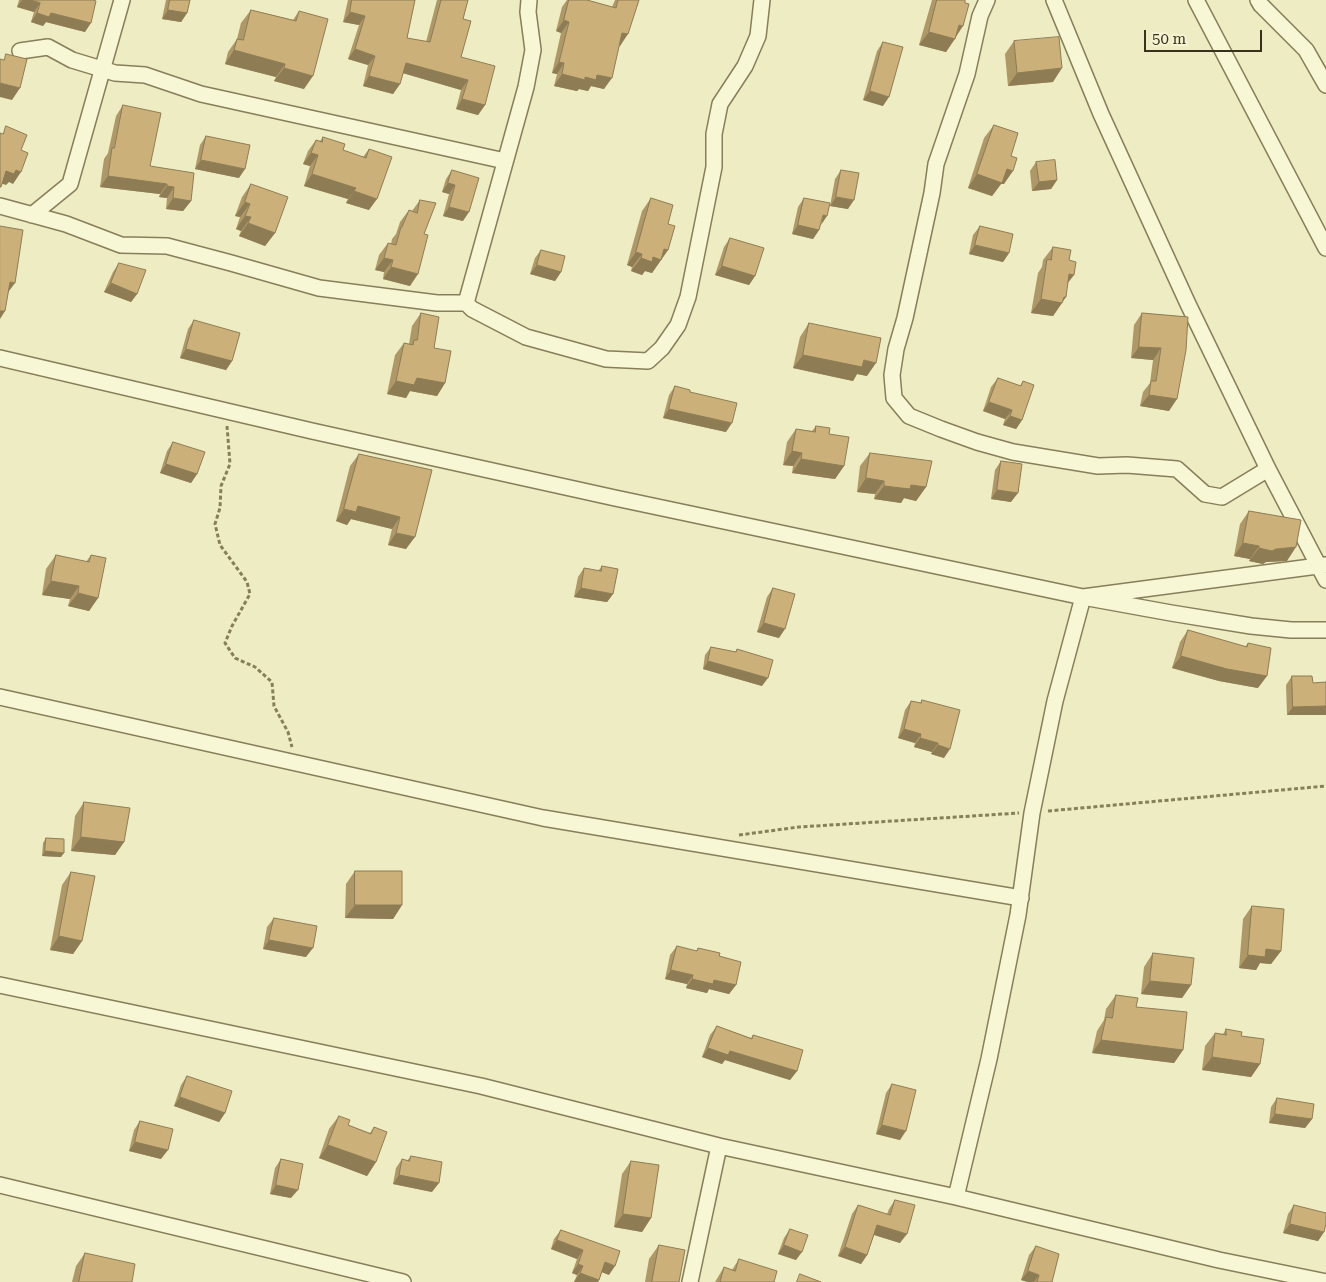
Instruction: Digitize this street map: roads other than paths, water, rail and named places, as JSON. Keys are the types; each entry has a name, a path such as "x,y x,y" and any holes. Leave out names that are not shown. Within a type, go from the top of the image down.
{"street":[{"path":"32,215 70,184 122,0"},
{"path":"466,303 526,87 533,50 528,12 529,0"},
{"path":"0,206 66,224 121,245 167,246 318,288 437,303 466,303 472,309 526,337 606,359 648,361 662,348 678,325 688,297 714,167 714,134 720,104 745,66 758,36 762,0"},
{"path":"987,0 980,16 967,74 936,164 932,193 905,318 896,349 892,375 894,398 910,416 977,442 1013,452 1098,466 1128,465 1176,469 1205,494 1222,497 1268,469"},
{"path":"1054,0 1109,132 1188,304 1268,469 1323,565 1326,580"},
{"path":"1196,0 1326,248"},
{"path":"1258,0 1306,50 1326,85"},
{"path":"20,51 48,47 72,60 115,73 145,75 201,94 506,162"},
{"path":"0,358 595,493 1083,597 1251,626 1290,630 1326,630"},
{"path":"1083,597 1323,565"},
{"path":"956,1197 989,1058 1021,898 1032,813 1055,702 1083,597"},
{"path":"0,697 544,818 1021,898"},
{"path":"0,984 481,1086 720,1146 956,1197 1219,1260 1326,1282"},
{"path":"690,1282 720,1146"},
{"path":"0,1185 403,1282"}]}
